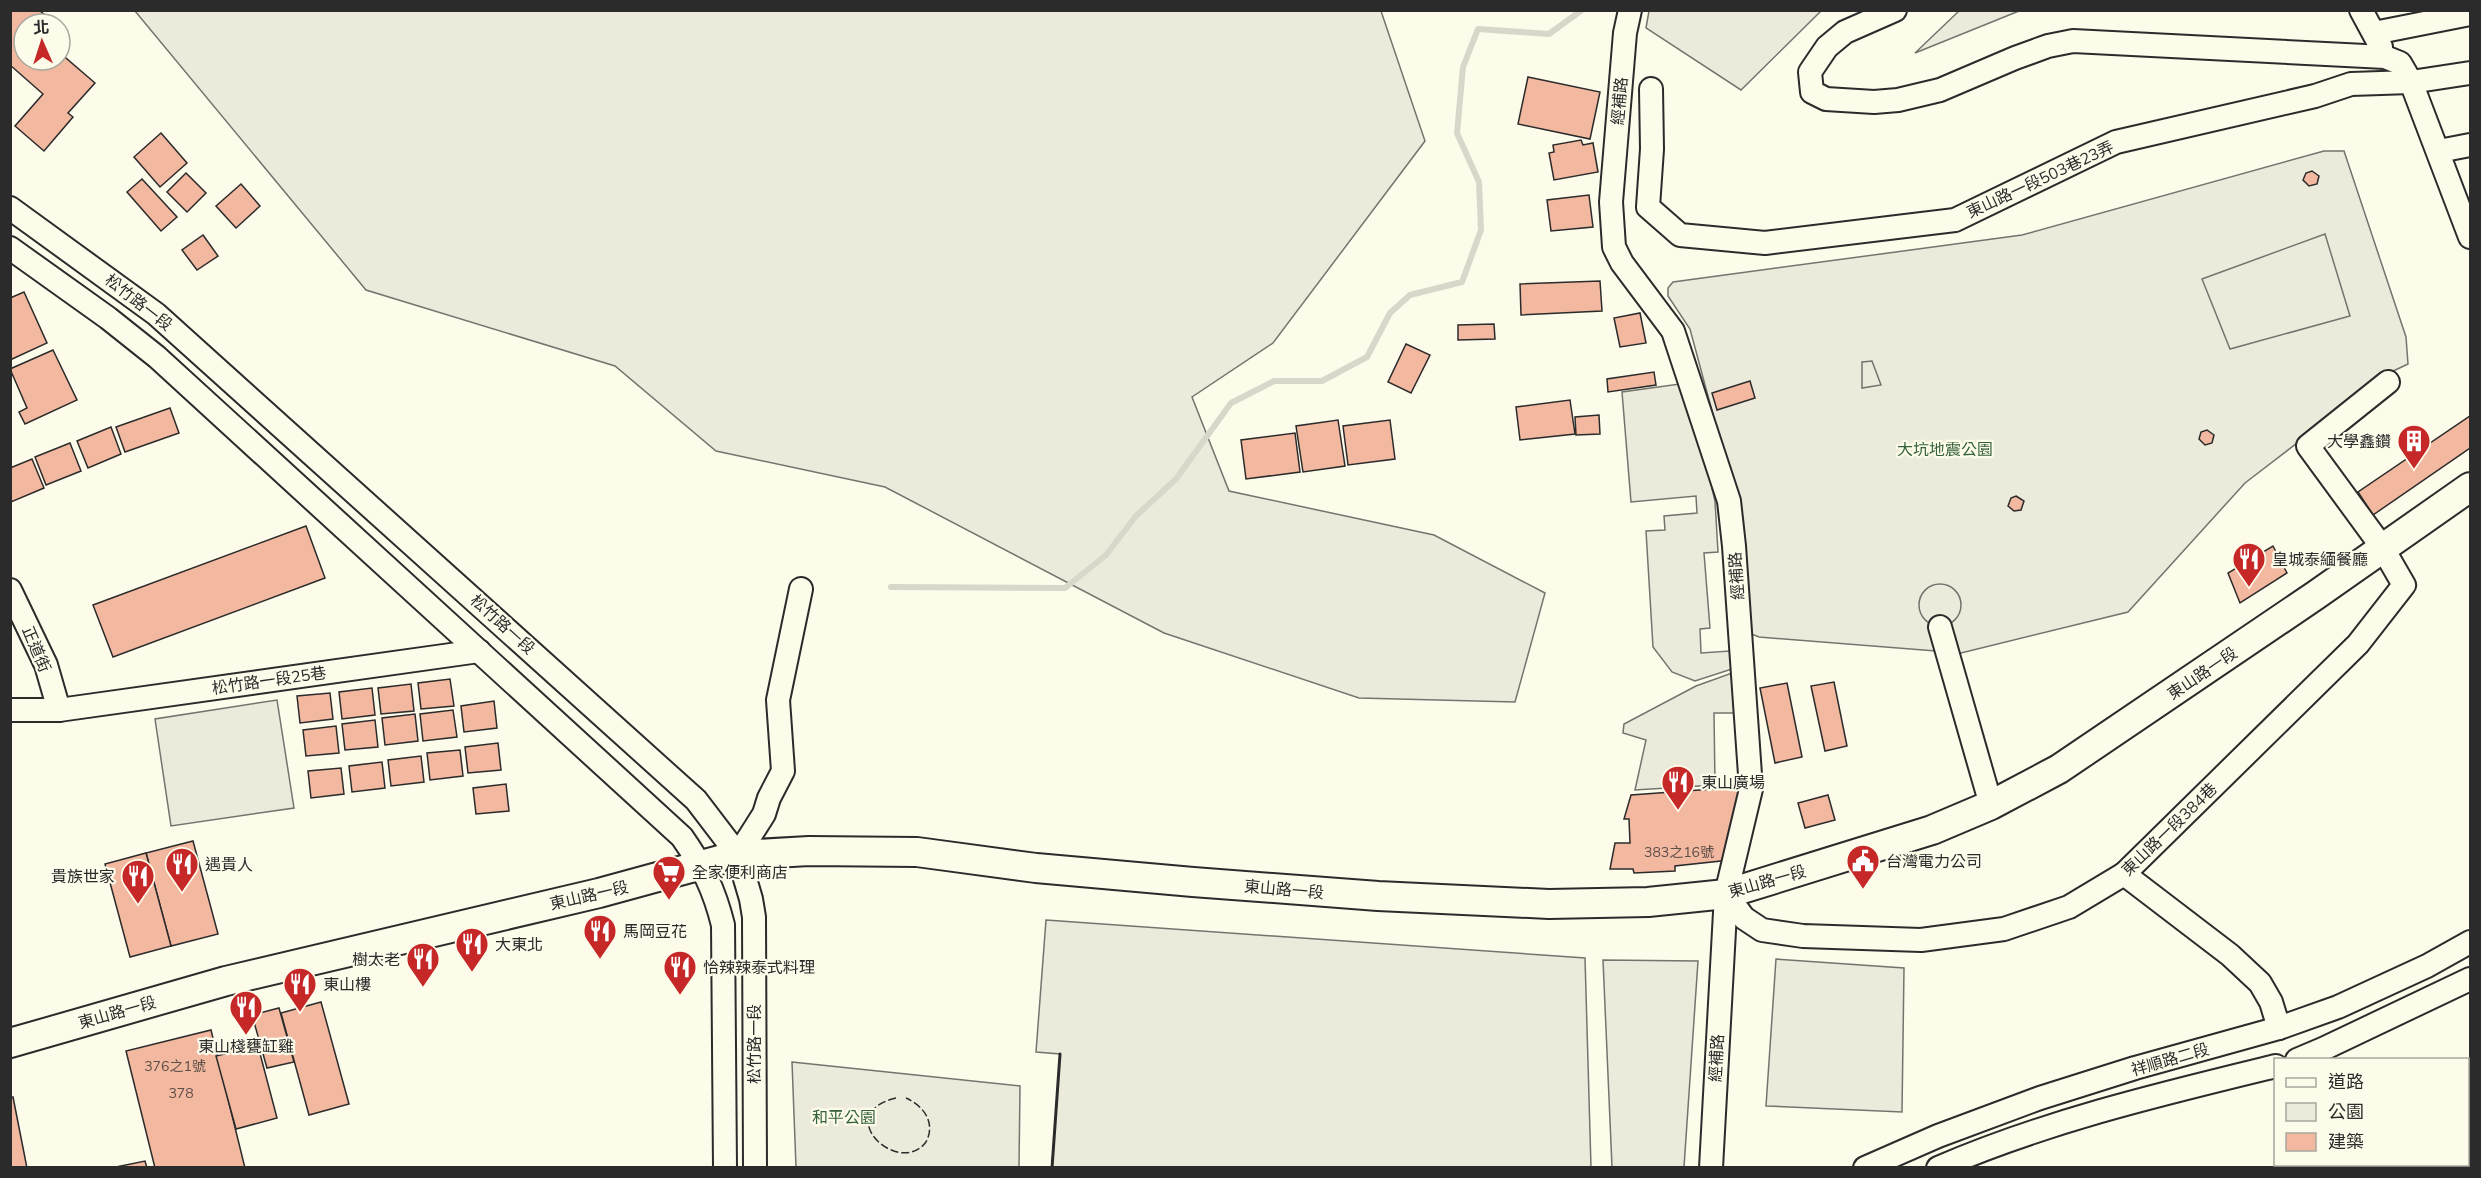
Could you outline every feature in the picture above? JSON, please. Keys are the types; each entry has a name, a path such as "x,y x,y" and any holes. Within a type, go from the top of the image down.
{"main road":[{"name":"東山路一段","path":"10,1043 226,981 599,893 738,855 809,851 917,852 1036,868 1204,883 1378,896 1548,904 1648,902 1726,894 1932,830 1991,805 2059,769 2470,487"}],"street":[{"name":"經補路","path":"1629,10 1611,190 1614,247 1622,263 1673,331 1729,501 1751,789 1726,894 1711,1167"},
{"path":"1895,10 1845,32 1827,47 1810,72 1812,92 1826,99 1874,102 1898,100 1940,90 2014,58 2048,46 2073,41 2385,57 2400,63 2411,82 2470,237"},
{"path":"2361,10 2385,57"},
{"path":"2374,33 2470,14"},
{"path":"2411,82 2470,73"},
{"name":"東山路一段503巷23弄","path":"1651,89 1652,149 1648,207 1680,235 1765,243 1955,219 2116,142 2314,96 2351,84 2411,82"},
{"path":"2439,151 2470,145"},
{"name":"松竹路一段","path":"10,208 156,314 219,368 696,800 738,855 754,917 755,1167"},
{"name":"松竹路一段","path":"10,248 108,318 157,357 682,837 702,866 723,925 725,1167"},
{"path":"2382,547 2308,446 2388,381"},
{"name":"東山路一段384巷","path":"1726,894 1744,918 1762,930 1803,936 1921,940 2004,929 2069,907 2124,874 2358,644 2404,585 2382,547"},
{"path":"738,855 764,814 768,798 783,771 777,700 801,589"},
{"name":"正道街","path":"10,590 46,665 60,710"},
{"path":"1940,627 1991,805"},
{"name":"松竹路一段25巷","path":"10,710 60,710 479,651"},
{"path":"2124,874 2230,955 2260,983 2271,1002 2279,1028"},
{"name":"祥順路二段","path":"1865,1167 1938,1136 2040,1098 2135,1068 2279,1028 2338,1007 2427,966 2470,942"},
{"path":"2299,1058 2470,979"},
{"name":"祥順路二段","path":"1938,1167 2050,1125 2146,1098 2274,1066"}],"green space":[{"path":"1649,10 1821,11 1741,90 1646,28"},
{"path":"135,11 1381,11 1425,141 1273,343 1192,397 1229,491 1434,535 1545,593 1515,702 1359,698 1164,633 885,487 716,451 615,366 366,290"},
{"path":"1959,11 2019,11 1915,53"},
{"name":"大坑地震公園","path":"2324,151 2344,151 2406,337 2408,364 2387,374 2245,483 2128,612 1961,653 1759,637 1749,633 1737,504 1690,329 1668,296 1668,288 1673,282 2022,235"},
{"name":"和平公園","path":"792,1062 1020,1086 1019,1167 796,1167"}],"shaded area":[{"path":"2325,234 2350,316 2230,349 2202,279"},
{"path":"1872,361 1881,385 1862,388 1862,362"},
{"path":"1687,383 1715,501 1718,552 1704,553 1710,628 1700,629 1701,653 1730,651 1732,669 1695,681 1672,672 1653,647 1646,531 1665,530 1664,516 1697,513 1696,496 1631,502 1622,392"},
{"path":"1940,584 1955,590 1961,605 1955,620 1940,626 1925,620 1919,605 1925,590"},
{"path":"1732,673 1734,713 1714,713 1715,785 1635,790 1646,740 1623,733 1624,724 1696,686"},
{"path":"277,700 294,808 171,826 155,719"},
{"path":"1046,920 1585,958 1591,1167 1052,1167 1060,1054 1036,1052"},
{"path":"1776,959 1904,968 1902,1112 1766,1106"},
{"path":"1603,960 1698,961 1684,1167 1612,1167"},
{"path":"2469,1096 2470,1167 2368,1167 2469,1166"}],"building":[{"path":"10,10 39,10 41,12 12,12 12,67 10,65"},
{"path":"72,63 95,83 68,113 73,117 44,151 15,126 43,94 18,72 72,72"},
{"path":"1528,77 1600,92 1590,139 1518,124"},
{"path":"161,133 187,163 160,187 134,157"},
{"path":"1581,140 1583,145 1593,143 1598,172 1554,180 1549,153 1554,152 1553,145"},
{"path":"2312,171 2319,176 2317,184 2309,186 2303,180 2306,173"},
{"path":"186,173 206,193 187,212 167,192"},
{"path":"142,179 177,217 161,231 127,192"},
{"path":"241,184 260,206 236,228 216,206"},
{"path":"1589,195 1593,227 1551,231 1547,200"},
{"path":"203,235 218,256 197,270 182,250"},
{"path":"1600,281 1602,311 1521,315 1520,284"},
{"path":"24,292 47,343 10,360 10,298"},
{"path":"1640,313 1646,343 1620,347 1614,318"},
{"path":"1494,324 1495,339 1458,340 1458,325"},
{"path":"1406,344 1430,355 1411,393 1388,382"},
{"path":"53,350 77,400 25,424 19,412 27,408 10,369"},
{"path":"1654,372 1656,385 1608,392 1607,379"},
{"path":"1750,381 1755,398 1717,410 1712,393"},
{"path":"1570,400 1575,434 1520,440 1516,407"},
{"path":"170,408 179,433 125,452 116,427"},
{"path":"1599,415 1600,434 1576,435 1575,417"},
{"name":"大學鑫鑽","path":"2470,416 2470,448 2373,515 2358,492"},
{"path":"1338,420 1345,466 1303,472 1296,426"},
{"path":"1390,420 1395,459 1348,465 1343,426"},
{"path":"111,427 121,454 88,468 77,441"},
{"path":"2207,430 2214,435 2212,443 2205,445 2199,439 2201,432"},
{"path":"1295,433 1300,472 1246,479 1241,440"},
{"path":"70,443 81,471 46,485 35,457"},
{"path":"32,459 44,488 11,502 10,468"},
{"path":"2016,496 2024,501 2021,510 2014,511 2008,506 2011,498"},
{"path":"306,526 325,578 113,657 93,605"},
{"name":"皇城泰緬餐廳","path":"2273,546 2287,573 2240,603 2228,573"},
{"path":"450,679 454,706 421,709 418,683"},
{"path":"1834,682 1847,746 1825,751 1811,686"},
{"path":"1787,683 1802,757 1775,763 1760,688"},
{"path":"411,684 414,711 381,714 378,688"},
{"path":"372,688 375,715 342,719 339,692"},
{"path":"330,693 333,719 300,723 297,696"},
{"path":"494,701 497,728 464,732 461,706"},
{"path":"453,710 457,737 423,741 420,714"},
{"path":"415,714 418,741 385,745 382,718"},
{"path":"375,720 378,747 345,750 342,724"},
{"path":"336,726 339,753 306,756 303,730"},
{"path":"498,743 501,770 468,773 465,747"},
{"path":"460,750 463,776 430,780 427,753"},
{"path":"421,756 424,782 391,786 388,760"},
{"path":"382,762 385,788 352,792 349,766"},
{"path":"341,768 344,794 311,798 308,771"},
{"path":"506,784 509,811 476,814 473,788"},
{"path":"1740,787 1730,860 1675,866 1675,871 1634,873 1633,869 1610,869 1615,843 1630,843 1629,819 1624,819 1631,795"},
{"path":"1828,795 1835,820 1805,828 1798,803"},
{"name":"遇貴人","path":"193,841 218,934 171,946 146,853"},
{"name":"貴族世家","path":"146,853 171,946 130,957 105,864"},
{"path":"321,1002 349,1104 309,1115 281,1013"},
{"path":"279,1008 294,1062 267,1068 252,1015"},
{"path":"211,1030 245,1168 155,1168 126,1051"},
{"path":"258,1046 277,1118 236,1129 216,1056"},
{"path":"13,1097 27,1168 10,1168 10,1098"},
{"path":"145,1161 147,1168 111,1168"}],"waterway":[{"path":"891,587 1065,588 1106,555 1136,516 1176,479 1231,403 1274,381 1322,381 1367,357 1390,313 1410,295 1462,282 1481,230 1479,182 1457,133 1463,67 1478,29 1549,34 1582,10"}],"fence":[{"path":"896,1098 877,1106 869,1117 869,1128 876,1140 887,1148 901,1153 914,1151 926,1142 930,1128 923,1110 906,1098"}],"wall":[{"path":"1052,1168 1060,1054"}],"place":[{"name":"大學鑫鑽","path":"2414,470"},
{"name":"皇城泰緬餐廳","path":"2249,588"},
{"name":"東山廣場","path":"1678,811"},
{"name":"台灣電力公司","path":"1863,890"},
{"name":"遇貴人","path":"182,893"},
{"name":"全家便利商店","path":"669,901"},
{"name":"貴族世家","path":"138,905"},
{"name":"馬岡豆花","path":"600,960"},
{"name":"大東北","path":"472,973"},
{"name":"樹太老","path":"423,988"},
{"name":"恰辣辣泰式料理","path":"680,996"},
{"name":"東山樓","path":"300,1013"},
{"name":"東山棧甕缸雞","path":"246,1036"}]}
